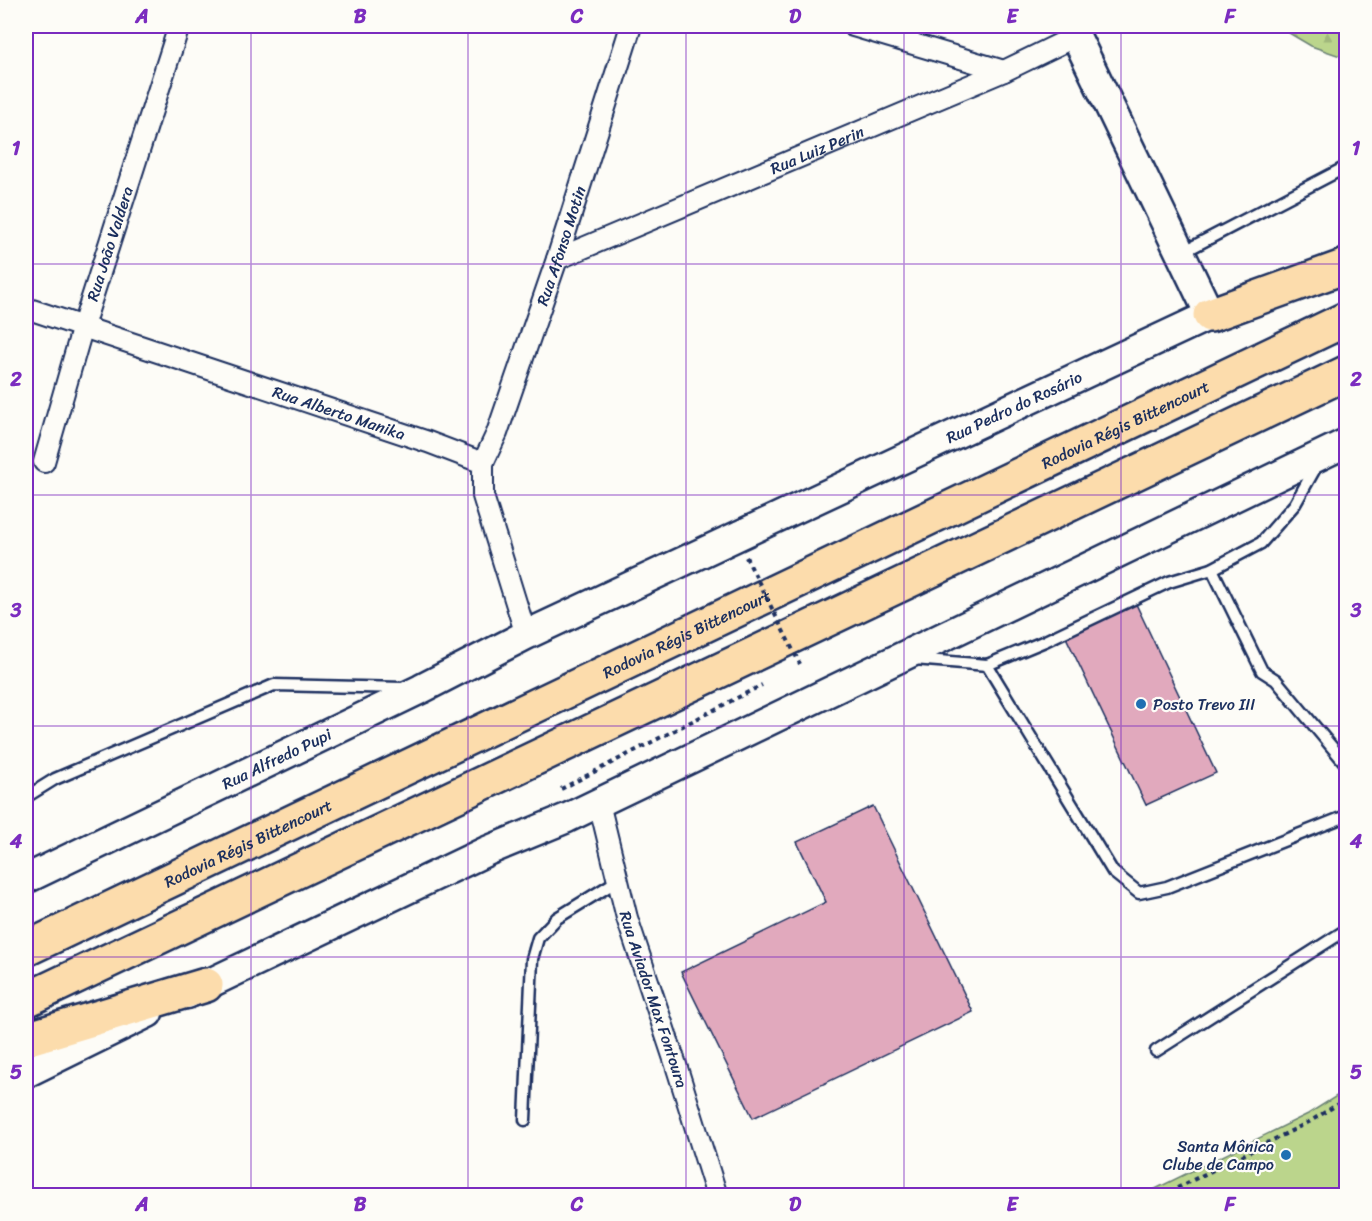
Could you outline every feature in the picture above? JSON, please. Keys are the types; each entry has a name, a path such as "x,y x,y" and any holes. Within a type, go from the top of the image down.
{"highway":[{"path":"1210,315 1347,266"},
{"name":"Rodovia Régis Bittencourt","path":"26,949 1347,319"},
{"path":"26,1000 1347,373"},
{"path":"26,1039 206,985"}],"street":[{"name":"Rua João Valdera","path":"44,462 178,26"},
{"name":"Rua Afonso Motin","path":"483,463 496,433 557,259 631,26"},
{"path":"853,26 1004,70"},
{"name":"Rua Luiz Perin","path":"557,259 1004,70 1073,31"},
{"path":"1073,31 1210,315"},
{"name":"Rua Alberto Manika","path":"26,308 428,442 483,463"},
{"name":"Rua Pedro do Rosário","path":"526,635 1210,315"},
{"path":"26,1072 487,851 567,818 1334,450"},
{"path":"483,463 483,496 526,635"},
{"name":"Rua Alfredo Pupi","path":"26,879 422,689 526,635"},
{"name":"Rua Aviador Max Fontoura","path":"599,802 627,918 717,1196"}],"lane":[{"path":"1181,253 1347,167"},
{"path":"902,658 987,665 1045,641 1169,582 1212,569 1261,543 1295,504 1334,450"},
{"path":"1212,569 1262,670 1276,680 1347,764"},
{"path":"987,665 1113,872 1138,893 1167,887 1347,816"},
{"path":"26,797 55,779 274,685 422,689"},
{"path":"525,1120 532,959 538,938 557,918 617,881"},
{"path":"1156,1051 1347,930"}],"path":[{"path":"746,557 800,664 790,670"},
{"path":"567,818 560,789 771,680"},
{"path":"1161,1196 1310,1122 1347,1099"}],"green space":[{"path":"1277,26 1346,26 1346,58 1311,46"},
{"name":"Santa Mônica Clube de Campo","path":"1346,1090 1346,1195 1143,1195 1308,1114"}],"building":[{"name":"Posto Trevo III","path":"1135,602 1216,773 1146,805 1065,635"},
{"path":"873,806 973,1012 753,1118 681,972 826,902 797,842"}],"place":[{"name":"Posto Trevo III","path":"1141,704"},
{"name":"Santa Mônica Clube de Campo","path":"1286,1155"}]}
